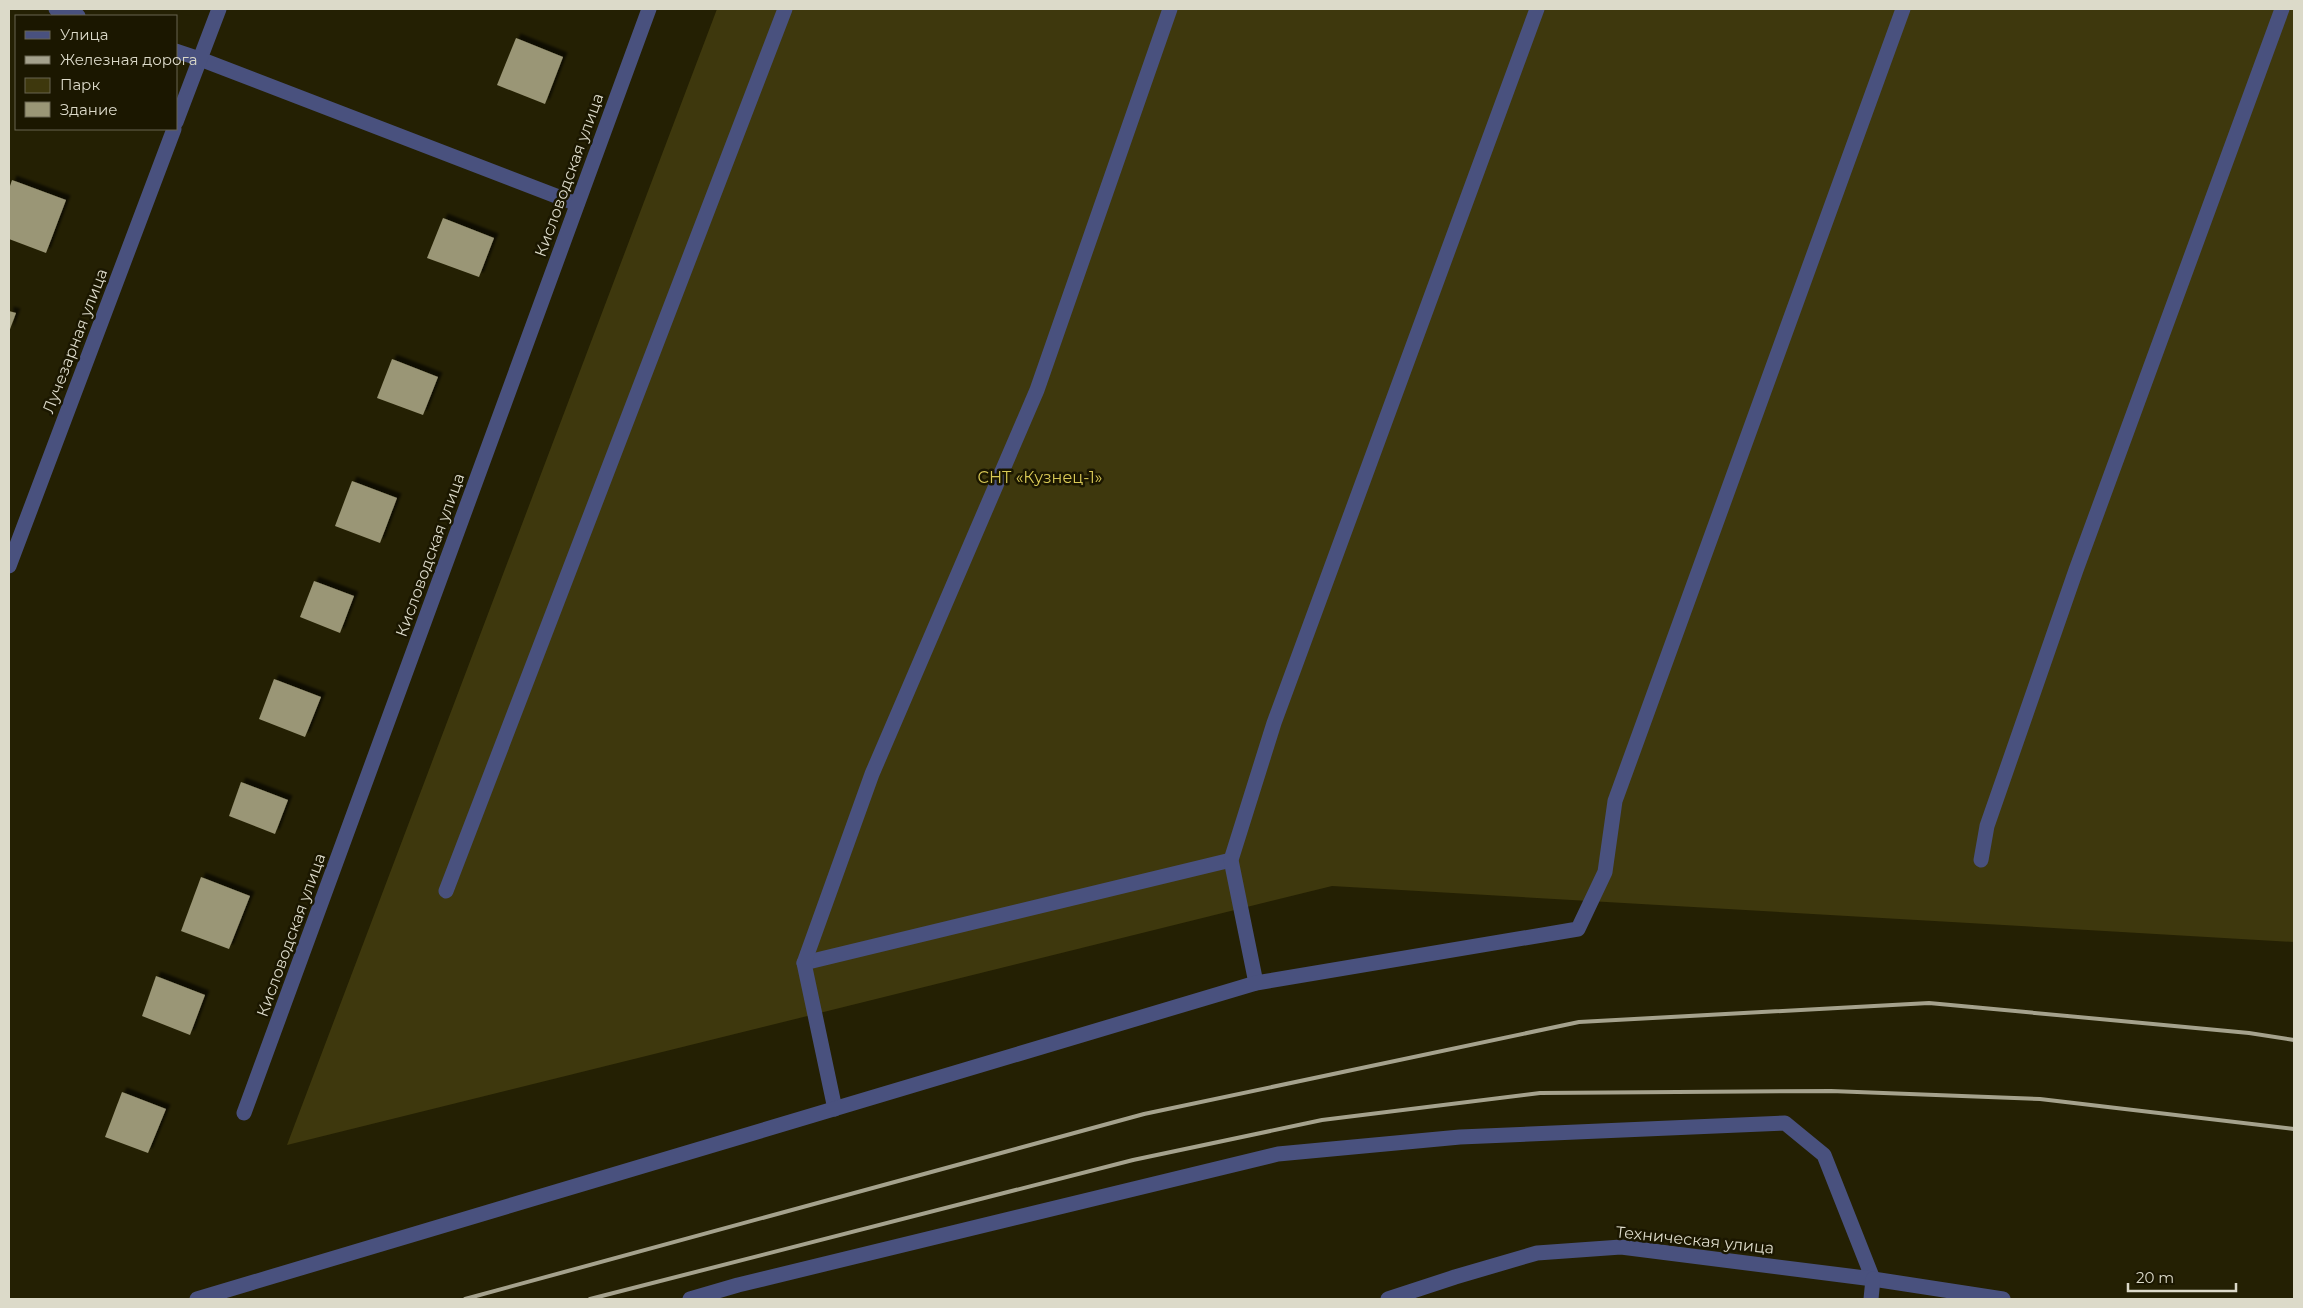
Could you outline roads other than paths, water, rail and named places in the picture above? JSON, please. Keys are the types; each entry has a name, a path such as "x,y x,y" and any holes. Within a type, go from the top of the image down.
{"street":[{"path":"56,9 75,15"},
{"path":"178,117 218,9"},
{"name":"Кисловодская улица","path":"244,1113 649,9"},
{"path":"446,891 785,9"},
{"path":"835,1109 804,963 872,774 1037,390 1170,9"},
{"path":"1256,983 1231,860 1274,723 1537,9"},
{"path":"197,1299 1256,983 1578,929 1605,872 1615,800 1903,9"},
{"path":"1981,860 1987,826 2073,579 2282,9"},
{"path":"178,52 577,204"},
{"name":"Лучезарная улица","path":"9,566 174,130"},
{"path":"804,963 1231,860"},
{"path":"690,1299 738,1285 1278,1154 1460,1137 1785,1123 1824,1154 1873,1279 1871,1299"},
{"name":"Техническая улица","path":"1388,1299 1537,1253 1621,1247 1873,1279 2003,1299"}],"railway":[{"path":"465,1299 1144,1114 1579,1022 1929,1003 2249,1033 2294,1040"},
{"path":"590,1299 1133,1160 1322,1120 1540,1093 1831,1091 2040,1099 2294,1129"}],"park label":[{"name":"СНТ «Кузнец-1»","path":"1040,477"}]}
